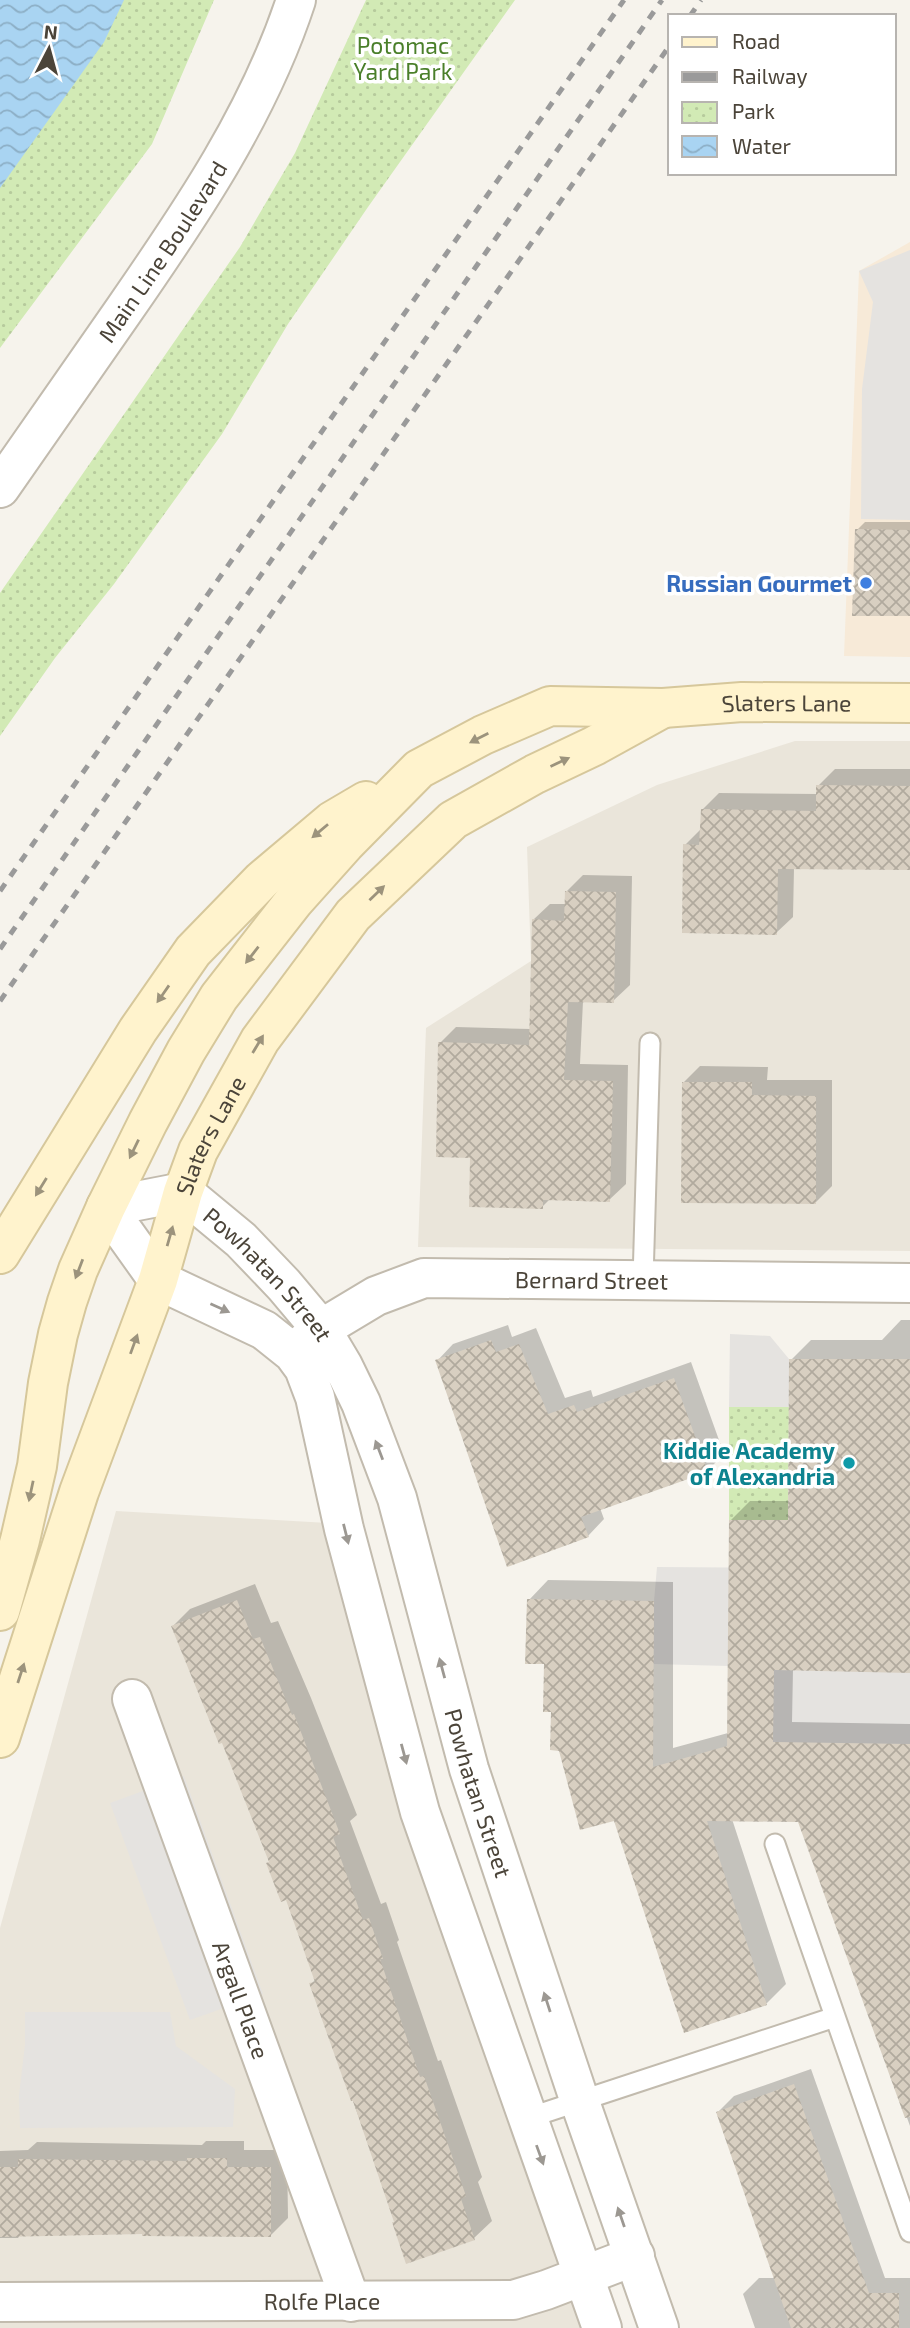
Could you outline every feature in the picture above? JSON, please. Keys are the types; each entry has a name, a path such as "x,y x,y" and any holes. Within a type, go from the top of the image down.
{"main road":[{"name":"Slaters Lane","path":"0,1611 37,1466 58,1334 78,1270 106,1207 180,1062 219,997 294,901 345,844 419,769 483,735 550,706 663,708 742,702 910,703"},
{"name":"Slaters Lane","path":"0,1738 79,1492 158,1280 183,1192 198,1151 260,1040 354,915 453,820 663,708"},
{"path":"0,1254 138,1030 193,951 262,880 332,821 419,769"}],"street":[{"name":"Main Line Boulevard","path":"0,488 180,229 222,162 259,94 287,29 296,0"},
{"name":"Powhatan Street","path":"602,2328 420,1812 344,1529 316,1397 304,1368 307,1341 284,1285 241,1240 183,1192 106,1207 158,1280 264,1330 307,1341 343,1366 361,1403 397,1498 469,1769 659,2328"},
{"name":"Bernard Street","path":"307,1341 376,1296 424,1278 910,1283"},
{"name":"Argall Place","path":"132,1699 351,2302"},
{"name":"Rolfe Place","path":"0,2302 513,2300 635,2256"}],"lane":[{"path":"643,1280 650,1043"},
{"path":"775,1844 910,2232"},
{"path":"528,2118 835,2017"}],"shaded area":[{"path":"910,242 910,657 844,656 859,271"},
{"path":"910,250 910,520 861,519 862,389 873,302 859,271"},
{"path":"795,741 910,741 910,1251 418,1247 426,1028 531,961 527,847 657,785"},
{"path":"730,1334 770,1336 789,1359 789,1407 729,1407"},
{"path":"116,1511 328,1523 602,2328 0,2328 0,1928"},
{"path":"657,1567 910,1569 910,1822 726,1821 728,1666 653,1664"},
{"path":"184,1776 263,1994 190,2020 110,1803"},
{"path":"25,2012 170,2012 176,2046 235,2089 233,2127 20,2128 19,2095 25,2045"}],"green space":[{"path":"0,0 214,0 152,144 0,348"},
{"name":"Potomac Yard Park","path":"366,0 515,0 288,324 222,434 0,736 0,593 240,247 295,153"},
{"path":"729,1407 789,1407 788,1520 729,1520"}],"water":[{"path":"0,0 124,0 104,42 0,188"}],"building":[{"path":"855,529 910,530 910,616 852,616"},
{"path":"816,785 910,786 910,870 778,869 777,935 682,933 683,844 699,845 701,809 816,811"},
{"path":"565,891 616,892 614,1003 568,1002 564,1080 613,1081 610,1202 543,1200 543,1209 469,1207 470,1158 436,1157 438,1042 529,1045 532,919 564,921"},
{"path":"682,1082 752,1082 752,1095 816,1096 816,1204 681,1203"},
{"path":"491,1340 496,1352 519,1344 548,1414 574,1405 577,1412 674,1378 708,1472 581,1517 589,1537 507,1567 435,1360"},
{"path":"789,1359 910,1359 910,1673 774,1670 773,1742 910,1744 910,2117 905,2118 798,1822 707,1821 767,2005 684,2033 614,1821 580,1830 559,1751 550,1750 551,1712 543,1712 544,1664 525,1664 527,1599 654,1601 653,1767 727,1746 729,1520 788,1520"},
{"path":"237,1600 253,1639 260,1637 292,1715 294,1714 340,1834 333,1837 363,1920 369,1918 420,2077 424,2076 466,2196 461,2199 475,2240 406,2264 353,2101 309,1983 315,1982 286,1900 281,1902 266,1863 269,1862 222,1743 219,1744 171,1626"},
{"path":"794,2084 869,2293 899,2293 899,2328 791,2328 716,2112"},
{"path":"187,2158 227,2158 227,2167 271,2167 271,2237 142,2234 0,2237 0,2167 18,2167 18,2159 187,2161"}],"railway":[{"path":"0,891 624,0"},
{"path":"0,949 662,0"},
{"path":"691,14 701,0"},
{"path":"0,1001 668,48"}],"place":[{"name":"Russian Gourmet","path":"866,583"},
{"name":"Kiddie Academy of Alexandria","path":"849,1463"}]}
